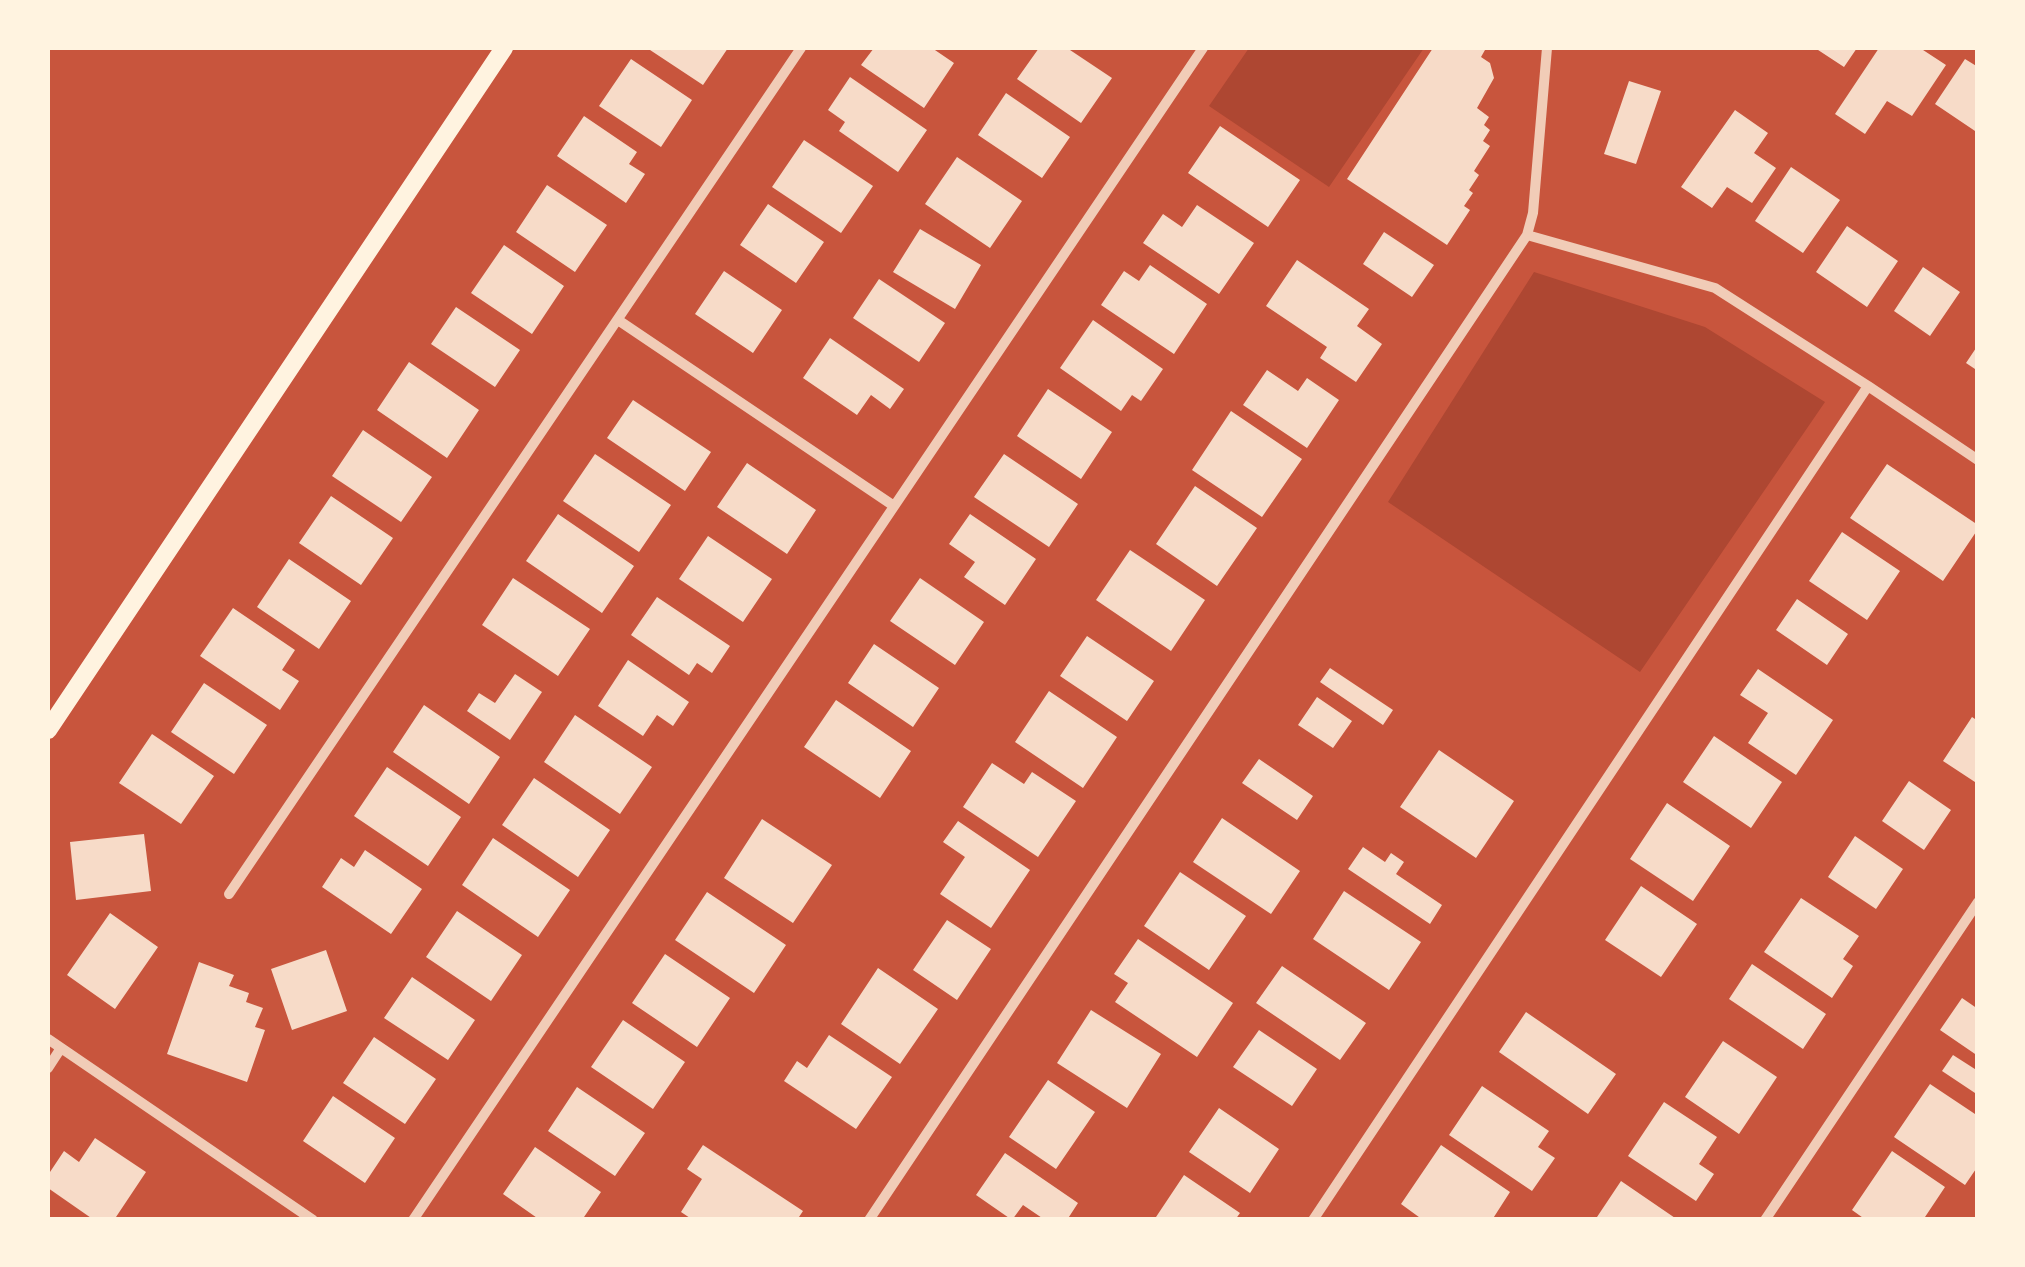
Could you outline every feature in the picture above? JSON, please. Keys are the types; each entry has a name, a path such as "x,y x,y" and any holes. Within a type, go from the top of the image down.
{"main road":[{"path":"48,730 55,704 504,48"}],"street":[{"path":"229,894 802,48"},
{"path":"413,1220 1204,48"},
{"path":"869,1220 1527,235 1533,213 1547,48"},
{"path":"1527,235 1715,288 1978,460"},
{"path":"618,320 894,506"},
{"path":"1313,1220 1868,386"},
{"path":"1765,1220 1978,902"},
{"path":"48,1039 313,1220"},
{"path":"48,1068 61,1048"}],"shaded area":[{"path":"1249,48 1424,48 1329,187 1209,106"},
{"path":"1534,272 1705,327 1825,402 1640,672 1388,502"}],"building":[{"path":"647,48 728,48 703,85"},
{"path":"874,48 932,48 954,63 924,108 861,65"},
{"path":"1039,48 1067,48 1112,78 1081,123 1017,79"},
{"path":"1433,48 1481,48 1485,50 1481,57 1490,63 1494,78 1477,108 1489,117 1484,125 1490,130 1483,141 1490,146 1474,171 1479,175 1464,206 1470,210 1447,245 1347,179"},
{"path":"1815,48 1857,48 1844,67"},
{"path":"1879,48 1920,48 1946,65 1912,116 1887,101 1865,134 1835,114"},
{"path":"631,59 692,100 661,147 599,106"},
{"path":"1965,59 1978,67 1978,133 1935,104"},
{"path":"850,77 927,130 898,172 839,131 845,122 828,110"},
{"path":"1629,81 1661,91 1636,164 1604,154"},
{"path":"1006,93 1070,137 1042,178 978,135"},
{"path":"1735,110 1768,133 1754,153 1776,168 1752,203 1727,187 1712,208 1681,187"},
{"path":"584,116 637,152 629,164 645,174 626,203 557,156"},
{"path":"1220,126 1300,180 1268,227 1188,173"},
{"path":"804,140 873,186 841,233 772,187"},
{"path":"957,157 1022,201 990,248 925,204"},
{"path":"1791,167 1840,200 1803,253 1755,221"},
{"path":"547,185 607,225 575,272 516,232"},
{"path":"768,204 824,242 796,283 740,245"},
{"path":"1197,205 1254,243 1219,294 1143,243 1163,214 1182,227"},
{"path":"1847,226 1898,261 1867,307 1816,272"},
{"path":"920,229 981,265 955,309 893,272"},
{"path":"1384,232 1434,265 1412,297 1363,264"},
{"path":"504,245 564,286 532,334 471,293"},
{"path":"1297,260 1369,309 1357,326 1382,344 1356,382 1320,358 1327,347 1266,306"},
{"path":"1150,265 1207,304 1174,354 1101,305 1124,271 1139,281"},
{"path":"1923,267 1960,292 1930,336 1894,311"},
{"path":"724,271 782,310 753,353 695,314"},
{"path":"879,279 945,323 919,362 853,318"},
{"path":"456,307 520,350 495,387 431,344"},
{"path":"1093,320 1163,369 1141,401 1132,395 1121,411 1060,368"},
{"path":"830,338 904,389 890,409 871,395 857,415 803,378"},
{"path":"1978,345 1978,371 1966,363"},
{"path":"409,362 479,410 447,458 377,410"},
{"path":"1267,370 1298,391 1307,378 1339,400 1307,448 1243,405"},
{"path":"1048,389 1112,432 1081,479 1017,436"},
{"path":"633,400 711,452 685,491 607,438"},
{"path":"1231,411 1302,459 1262,517 1192,470"},
{"path":"363,430 432,477 401,522 332,476"},
{"path":"595,454 671,505 639,552 563,501"},
{"path":"1004,454 1078,504 1049,547 974,497"},
{"path":"747,463 816,510 787,554 717,507"},
{"path":"1887,464 1978,525 1943,581 1850,518"},
{"path":"1195,486 1257,528 1217,586 1156,544"},
{"path":"331,496 393,538 361,585 299,543"},
{"path":"558,514 634,566 602,613 526,561"},
{"path":"970,514 1036,559 1005,605 964,577 975,562 949,544"},
{"path":"1842,532 1900,571 1867,620 1809,581"},
{"path":"708,536 772,579 743,622 679,579"},
{"path":"1130,550 1205,600 1171,651 1096,600"},
{"path":"289,559 351,601 319,649 257,607"},
{"path":"513,578 590,629 558,676 482,625"},
{"path":"920,578 984,622 955,665 890,621"},
{"path":"657,597 730,646 712,673 697,663 689,675 631,635"},
{"path":"1797,599 1848,634 1827,665 1776,630"},
{"path":"233,608 295,650 282,670 299,681 280,710 200,656"},
{"path":"1087,636 1154,681 1127,721 1060,676"},
{"path":"874,644 939,688 913,727 848,683"},
{"path":"628,660 689,702 673,726 657,715 643,736 598,706"},
{"path":"1330,668 1393,710 1383,725 1320,682"},
{"path":"1758,669 1833,720 1796,775 1748,743 1768,713 1740,695"},
{"path":"515,674 542,692 510,740 467,711 479,693 495,703"},
{"path":"204,683 267,725 234,774 171,732"},
{"path":"1049,691 1117,737 1083,788 1015,742"},
{"path":"1317,697 1352,721 1333,748 1298,725"},
{"path":"836,700 911,751 880,798 804,747"},
{"path":"424,705 500,757 469,804 393,752"},
{"path":"575,715 652,767 620,814 544,762"},
{"path":"1972,717 1978,721 1978,784 1943,761"},
{"path":"152,734 214,776 181,824 119,783"},
{"path":"1714,736 1782,782 1751,828 1683,782"},
{"path":"1439,750 1514,801 1476,858 1400,807"},
{"path":"1259,759 1313,796 1297,820 1242,783"},
{"path":"992,763 1024,784 1032,772 1076,801 1038,857 963,807"},
{"path":"387,767 461,817 428,866 354,816"},
{"path":"534,778 610,830 578,877 502,825"},
{"path":"1909,781 1951,810 1924,850 1882,821"},
{"path":"1667,803 1730,846 1693,901 1630,859"},
{"path":"1222,818 1300,871 1271,914 1193,862"},
{"path":"762,819 832,865 793,923 724,878"},
{"path":"958,821 1030,870 991,928 940,894 965,857 943,842"},
{"path":"144,834 151,891 76,900 70,842"},
{"path":"1855,836 1903,869 1876,909 1828,877"},
{"path":"493,838 570,890 538,937 462,885"},
{"path":"1363,847 1385,862 1391,853 1404,862 1396,874 1442,905 1430,924 1348,869"},
{"path":"365,850 422,889 391,934 322,887 341,858 354,867"},
{"path":"1180,872 1246,916 1209,970 1144,926"},
{"path":"1641,886 1697,924 1661,977 1605,940"},
{"path":"1344,891 1421,942 1389,990 1313,939"},
{"path":"707,892 786,945 754,993 675,940"},
{"path":"1801,898 1859,936 1843,959 1853,966 1832,998 1764,952"},
{"path":"457,911 522,955 491,1001 426,957"},
{"path":"110,913 158,947 115,1009 67,975"},
{"path":"947,920 991,949 957,1000 913,970"},
{"path":"1138,939 1233,1003 1197,1057 1115,1002 1128,983 1114,974"},
{"path":"326,950 347,1011 292,1030 271,969"},
{"path":"665,954 730,998 697,1047 632,1003"},
{"path":"199,962 234,975 229,986 249,993 246,1002 263,1008 255,1027 265,1030 247,1082 167,1054"},
{"path":"1752,964 1826,1014 1803,1049 1729,999"},
{"path":"1282,966 1366,1023 1340,1060 1256,1003"},
{"path":"878,968 938,1009 900,1064 841,1024"},
{"path":"412,977 475,1020 448,1060 384,1018"},
{"path":"1962,998 1978,1009 1978,1056 1940,1030"},
{"path":"1091,1010 1161,1054 1127,1108 1057,1063"},
{"path":"1526,1012 1616,1074 1588,1114 1499,1052"},
{"path":"623,1020 685,1062 653,1109 591,1067"},
{"path":"1259,1030 1317,1069 1292,1106 1233,1067"},
{"path":"829,1035 892,1077 856,1129 784,1081 797,1061 807,1068"},
{"path":"374,1037 436,1079 405,1124 343,1083"},
{"path":"1723,1041 1777,1077 1739,1134 1685,1097"},
{"path":"1953,1055 1978,1071 1978,1095 1942,1071"},
{"path":"1048,1080 1095,1112 1056,1169 1009,1137"},
{"path":"1930,1084 1978,1116 1978,1166 1965,1185 1894,1137"},
{"path":"1482,1086 1549,1131 1538,1147 1555,1158 1532,1191 1449,1135"},
{"path":"577,1087 645,1133 615,1176 548,1131"},
{"path":"333,1096 395,1138 365,1183 303,1141"},
{"path":"1664,1102 1717,1137 1699,1164 1714,1174 1696,1201 1628,1156"},
{"path":"1219,1108 1279,1149 1250,1193 1189,1152"},
{"path":"95,1138 146,1172 114,1220 94,1220 48,1188 48,1175 64,1151 79,1162"},
{"path":"703,1145 803,1211 797,1220 693,1220 681,1212 702,1179 687,1169"},
{"path":"1441,1145 1510,1192 1492,1220 1423,1220 1401,1204"},
{"path":"535,1147 601,1192 582,1220 540,1220 503,1194"},
{"path":"1892,1151 1945,1187 1923,1220 1866,1220 1852,1210"},
{"path":"1005,1153 1078,1203 1067,1220 1045,1220 1023,1205 1012,1220 976,1195"},
{"path":"1184,1175 1240,1213 1235,1220 1154,1220"},
{"path":"1621,1181 1678,1220 1595,1220"}]}
